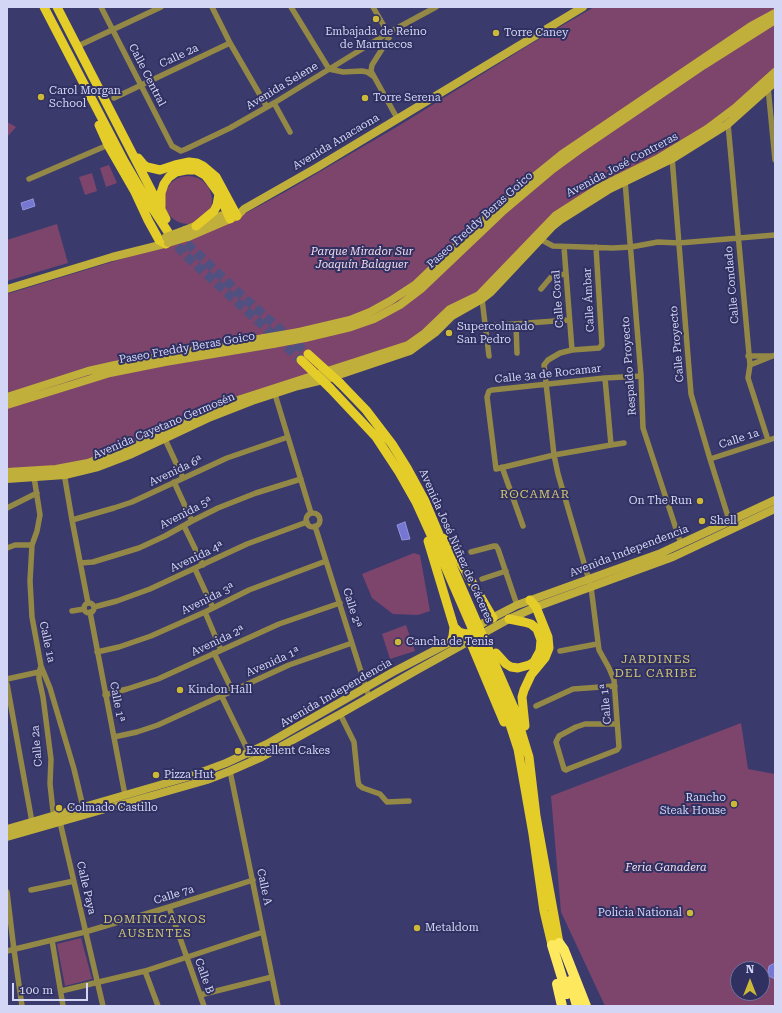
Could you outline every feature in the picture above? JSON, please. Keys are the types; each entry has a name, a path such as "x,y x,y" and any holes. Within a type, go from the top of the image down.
{"highway":[{"path":"556,944 552,965 562,1006"},
{"path":"556,944 570,1006"},
{"path":"556,944 577,1006"},
{"path":"556,944 564,950 586,1006"}],"main road":[{"path":"45,7 166,238"},
{"name":"Avenida Anacaona","path":"7,289 112,257 166,238 186,234 244,209 316,168 583,7"},
{"path":"50,18 59,10 162,212"},
{"name":"Paseo Freddy Beras Goico","path":"7,405 110,373 305,338 351,327 374,319 400,305 421,289 536,182 645,101 750,26 775,13"},
{"name":"Paseo Freddy Beras Goico","path":"7,397 88,371 299,332 350,320 370,312 416,284 499,205 562,154 775,20"},
{"path":"74,64 84,57"},
{"path":"74,64 90,108 108,145 166,238"},
{"name":"Avenida José Contreras","path":"726,121 775,72"},
{"name":"Avenida José Contreras","path":"326,380 413,342 425,333 450,309 479,295 537,238 562,219 598,195 671,155 726,121 772,84"},
{"path":"120,129 131,144 139,160 147,167 160,170 175,164 189,162 197,163 203,166 216,177 232,214"},
{"name":"Avenida José Contreras","path":"326,380 410,351 436,332 452,316 482,299 506,277 556,215 600,187 671,155"},
{"path":"166,238 161,192 169,177 176,172 196,170 205,175 232,214"},
{"path":"196,226 214,211 219,194"},
{"name":"Avenida Anacaona","path":"186,234 196,226 232,214"},
{"name":"Avenida José Núñez de Cáceres","path":"420,501 376,437 304,357 340,383 366,410 392,444 407,468 448,564 479,644 510,710"},
{"name":"Avenida Cayetano Germosén","path":"7,479 34,477 64,471 98,467 132,454 164,436 274,391 326,380"},
{"name":"Avenida Cayetano Germosén","path":"7,472 64,471"},
{"name":"Avenida Independencia","path":"646,562 673,557 775,500"},
{"path":"420,501 493,618"},
{"path":"420,501 454,627 451,642"},
{"name":"Avenida Independencia","path":"7,829 206,771 267,744 366,688 415,666 468,638 509,619 533,604 646,562 681,544 775,509"},
{"name":"Avenida José Núñez de Cáceres","path":"448,564 466,594 510,710 524,759 536,816 556,944"},
{"path":"466,594 496,653 506,664 511,667 518,668 529,665 534,662 540,651 541,640 536,629 531,624 509,619"},
{"path":"524,759 522,697 531,675 545,658 549,648 548,637 533,604"},
{"name":"Avenida Independencia","path":"7,837 207,780 253,761 369,697 451,642 468,638 493,618 517,605 533,604"},
{"path":"454,627 468,638 524,759"}],"street":[{"name":"Calle Central","path":"101,7 172,146 177,150"},
{"path":"78,46 161,7"},
{"path":"212,7 230,43 267,107"},
{"path":"291,7 329,69 343,72 362,71 373,76"},
{"path":"373,7 388,33 388,41 372,65 371,72 397,118"},
{"name":"Avenida Selene","path":"177,150 186,149 230,128 274,103 388,33 436,7"},
{"name":"Calle 2a","path":"114,98 230,43"},
{"path":"772,84 775,160"},
{"path":"274,103 290,132"},
{"name":"Calle Condado","path":"726,121 750,365 748,378 768,440"},
{"path":"29,179 108,145"},
{"name":"Calle Proyecto","path":"671,155 691,394 731,525"},
{"name":"Respaldo Proyecto","path":"625,181 641,376 643,428 681,544"},
{"path":"537,238 553,246 613,248 631,247 658,242 679,243 775,235"},
{"name":"Calle Coral","path":"564,247 572,350"},
{"name":"Calle Ámbar","path":"572,350 599,348 602,345 596,247"},
{"path":"541,289 552,276 566,274"},
{"path":"482,299 489,356"},
{"path":"486,326 569,320"},
{"path":"516,324 517,353"},
{"name":"Calle 1ª","path":"572,350 560,353 548,360 544,365 554,455 558,474 590,583 597,644 613,676 619,747 617,750 566,770 562,765 556,742 559,736 585,724 617,724"},
{"path":"748,356 773,356"},
{"path":"750,365 762,362 773,356"},
{"name":"Calle 3a de Rocamar","path":"522,526 499,468 487,397 489,391 605,378 641,376"},
{"path":"605,378 611,445"},
{"path":"274,391 311,513"},
{"path":"164,436 183,478"},
{"name":"Avenida 6ª","path":"72,520 132,502 227,458 288,437"},
{"name":"Calle 1a","path":"710,459 775,438"},
{"path":"499,468 554,455 624,443"},
{"path":"64,471 88,603 85,605 84,609"},
{"name":"Calle 1a","path":"34,477 40,515 37,531 32,545 30,604 41,666 50,688 74,769 83,807"},
{"name":"Avenida 5ª","path":"81,563 99,560 139,548 237,500 301,479"},
{"path":"174,482 192,521"},
{"path":"7,508 37,493"},
{"path":"311,513 316,514 320,518 319,523 315,526 311,526 307,522 307,518 311,513"},
{"name":"Avenida 4ª","path":"94,607 117,601 150,589 262,538 307,522"},
{"path":"184,526 203,565"},
{"name":"Calle 2ª","path":"315,526 369,697"},
{"path":"7,548 32,545"},
{"path":"471,552 496,546 517,605"},
{"name":"Avenida 3ª","path":"97,652 151,636 266,583 326,561"},
{"path":"195,568 213,608"},
{"path":"482,579 506,571"},
{"path":"72,611 84,609 86,612 93,611 94,607 91,603 88,603"},
{"name":"Avenida 2ª","path":"105,695 158,679 279,624 340,603"},
{"name":"Calle 1ª","path":"90,612 125,795"},
{"path":"205,612 221,650"},
{"name":"Avenida 1ª","path":"114,737 158,726 305,658 352,643"},
{"path":"560,651 597,644"},
{"path":"214,653 233,692"},
{"name":"Calle 2a","path":"41,666 39,672 51,759 50,796 54,815 60,822"},
{"path":"7,679 39,672"},
{"path":"7,684 32,822"},
{"path":"536,706 573,690 615,686"},
{"path":"222,697 253,761"},
{"path":"340,714 354,742 359,785 380,794 387,802 409,801"},
{"name":"Calle A","path":"230,771 278,1006"},
{"name":"Calle Paya","path":"60,822 103,1006"},
{"name":"Calle 7a","path":"7,951 85,932 253,880"},
{"path":"31,890 74,881"},
{"path":"7,892 22,1006"},
{"name":"Calle B","path":"169,907 204,1006"},
{"path":"61,991 145,971 263,932"},
{"path":"52,940 63,1006"},
{"path":"145,971 158,1006"},
{"path":"200,994 272,977"}],"green space":[{"name":"Parque Mirador Sur Joaquín Balaguer","path":"594,7 775,7 775,68 740,101 686,140 617,175 481,289 412,340 161,431 76,464 7,471 7,294 190,238 235,219 285,192 400,125 529,45"},
{"path":"7,122 16,127 7,137"},
{"path":"109,165 117,183 106,187 100,168"},
{"path":"92,173 97,191 85,195 79,177"},
{"path":"183,176 193,176 205,183 212,195 212,205 205,217 193,224 183,224 175,220 168,213 164,205 164,195 168,187 175,180"},
{"path":"57,224 68,263 7,281 7,240"},
{"path":"414,553 420,555 430,611 418,615 393,614 372,598 362,574"},
{"name":"Cancha de Tenis","path":"406,625 415,651 390,659 382,634"},
{"name":"Feria Ganadera","path":"741,723 748,769 775,774 775,1004 770,1006 605,1006 561,912 551,796"},
{"path":"81,938 92,979 65,986 57,944"}],"shaded area":[{"path":"33,199 35,206 23,210 21,203"},
{"path":"405,522 410,539 402,540 397,525"},
{"path":"775,963 775,979 770,976 770,966"}],"tunnel":[{"path":"177,234 238,292 308,354"},
{"path":"170,235 184,254 301,360"}],"place":[{"name":"Embajada de Reino de Marruecos","path":"376,19"},
{"name":"Torre Caney","path":"496,33"},
{"name":"Carol Morgan School","path":"41,97"},
{"name":"Torre Serena","path":"365,98"},
{"name":"Supercolmado San Pedro","path":"449,333"},
{"name":"On The Run","path":"700,501"},
{"name":"Shell","path":"702,521"},
{"name":"Cancha de Tenis","path":"398,642"},
{"name":"Kindon Hall","path":"180,690"},
{"name":"Excellent Cakes","path":"238,751"},
{"name":"Pizza Hut","path":"156,775"},
{"name":"Rancho Steak House","path":"734,804"},
{"name":"Colmado Castillo","path":"59,808"},
{"name":"Policia National","path":"690,913"},
{"name":"Metaldom","path":"417,928"}],"district":[{"name":"ROCAMAR","path":"535,494"},
{"name":"JARDINES DEL CARIBE","path":"656,666"},
{"name":"DOMINICANOS AUSENTES","path":"155,926"}]}
